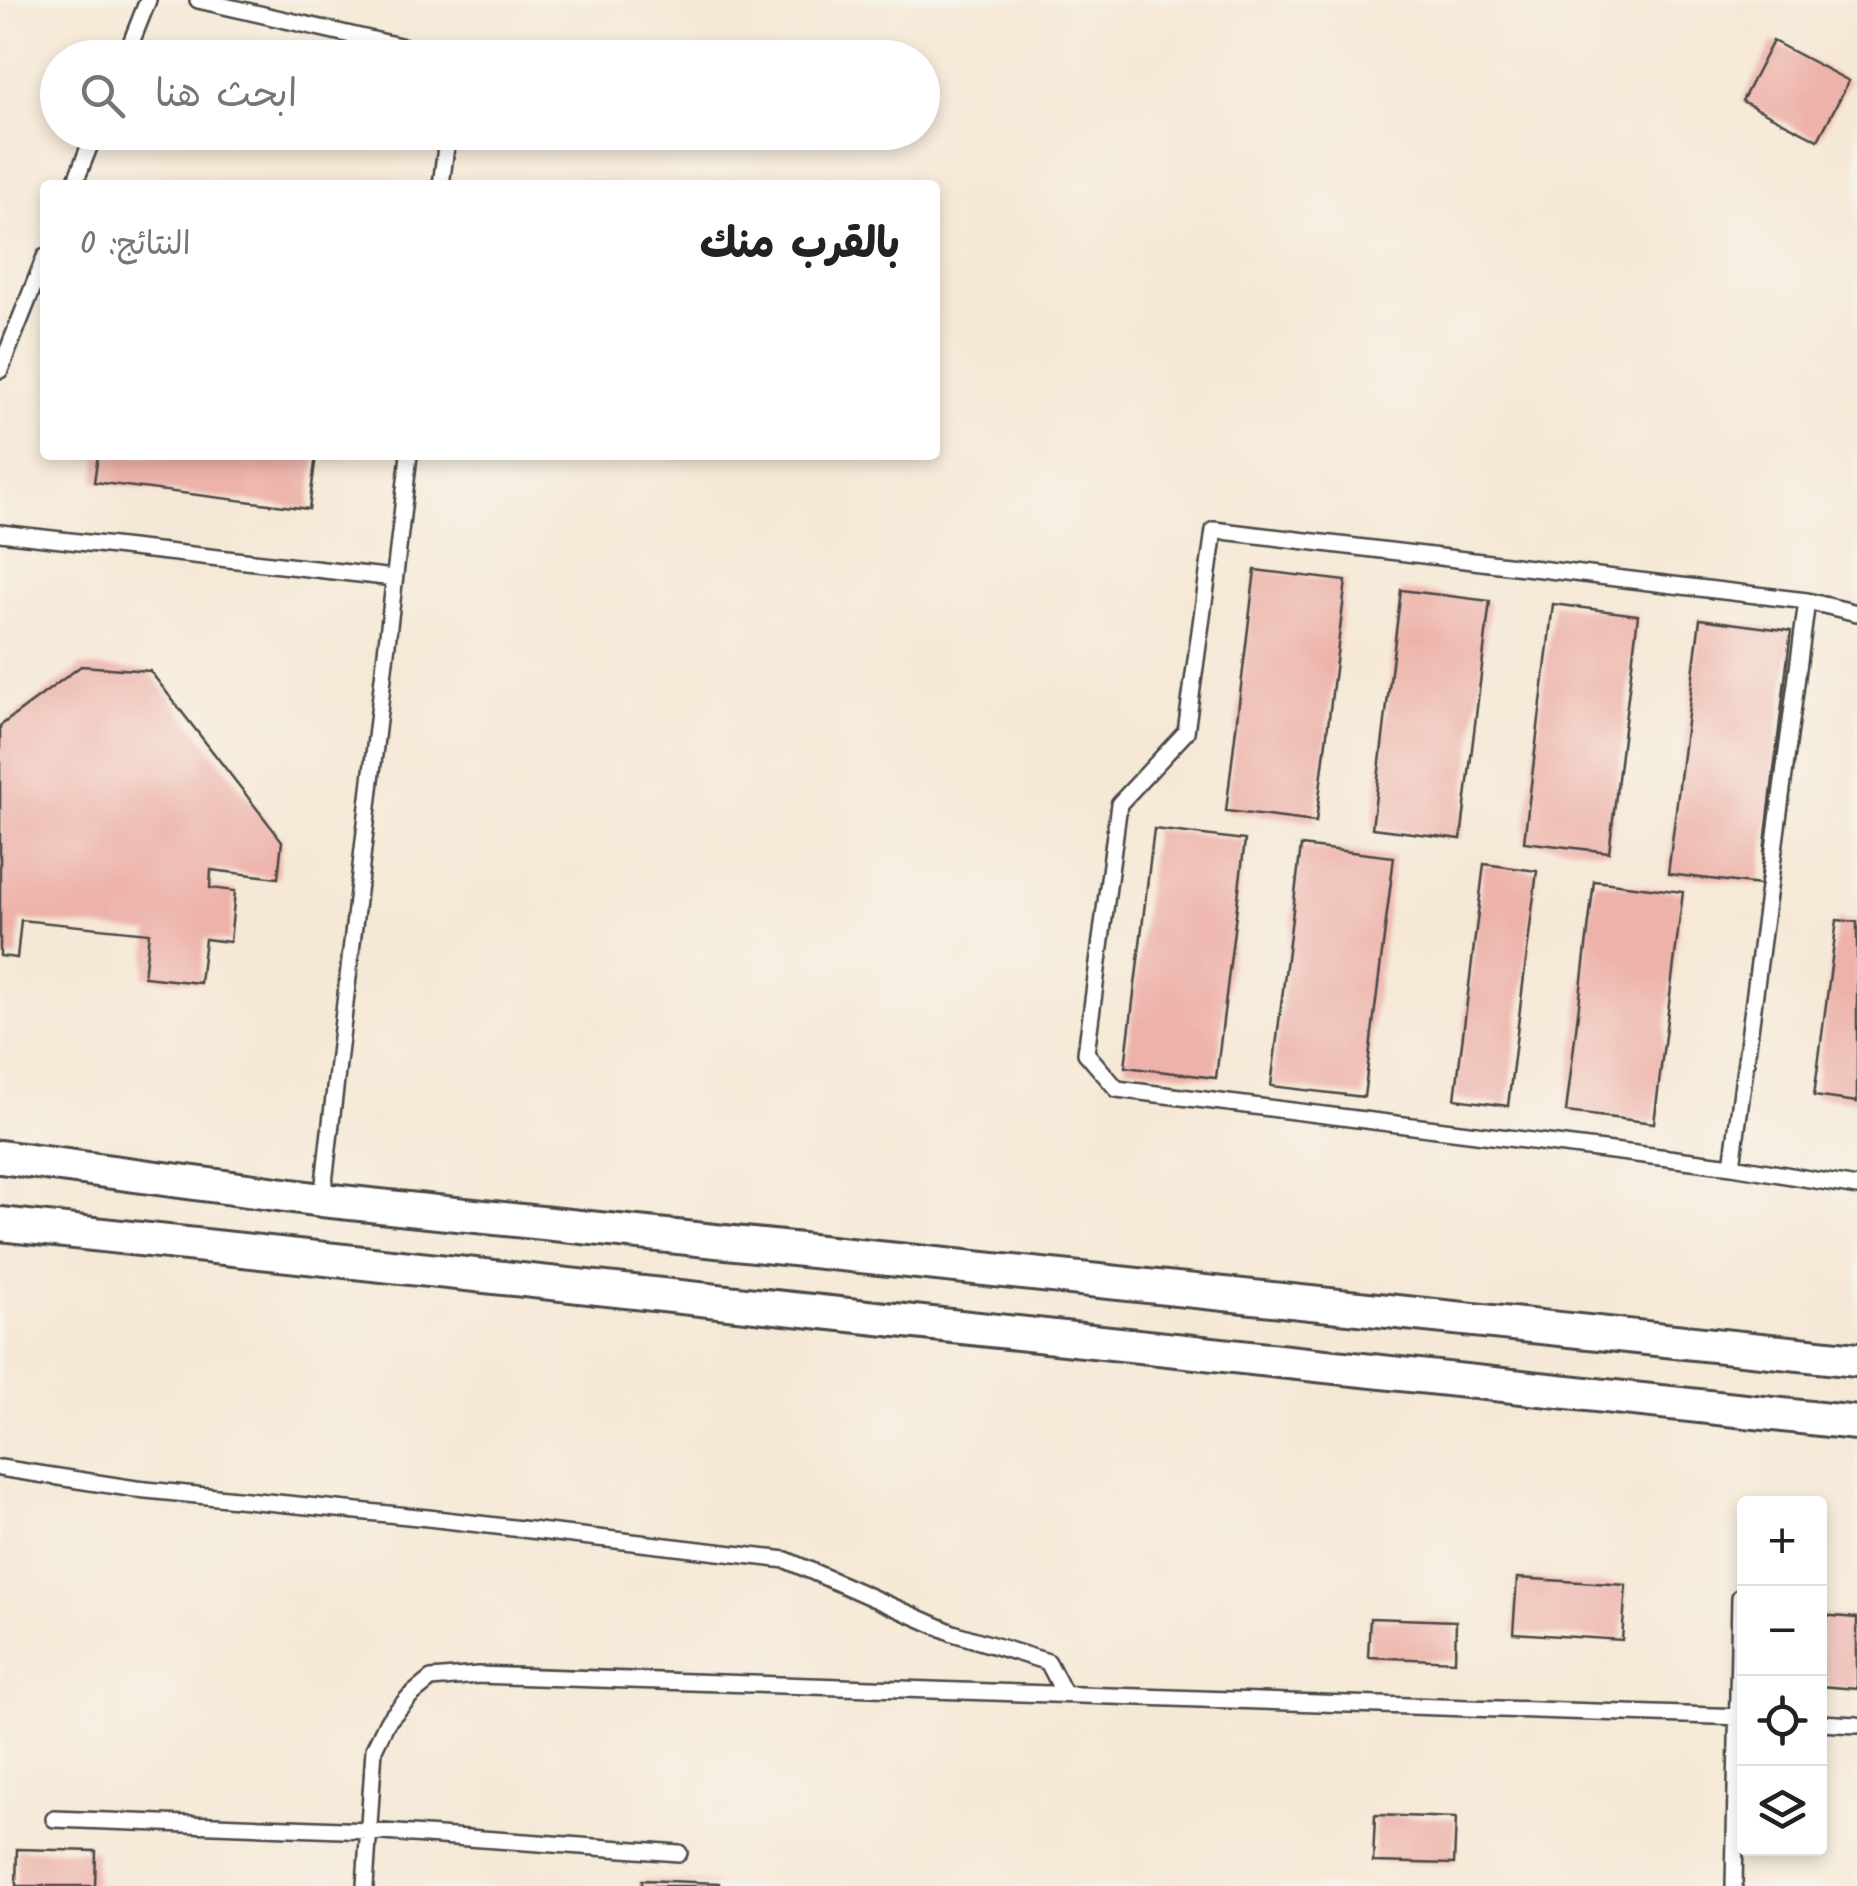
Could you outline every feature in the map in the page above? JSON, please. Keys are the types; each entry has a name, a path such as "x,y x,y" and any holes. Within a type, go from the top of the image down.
{"street":[{"path":"0,1157 322,1200 1857,1360"},
{"path":"0,1224 1857,1423"}],"lane":[{"path":"132,40 148,0"},
{"path":"198,0 373,40"},
{"path":"76,180 88,150"},
{"path":"443,180 446,150"},
{"path":"0,370 40,270"},
{"path":"322,1200 407,460"},
{"path":"1857,613 1807,600 1214,530 1186,732 1118,804 1086,1053 1117,1090 1732,1166 1857,1187"},
{"path":"0,533 394,578"},
{"path":"1732,1166 1807,600"},
{"path":"0,1468 136,1489 786,1560 954,1633 1048,1662 1064,1693"},
{"path":"365,1886 374,1749 388,1722 431,1679 478,1675 1737,1717"},
{"path":"1827,1723 1857,1725"},
{"path":"1734,1886 1740,1766"},
{"path":"54,1819 368,1831 680,1853"}],"building":[{"path":"1773,41 1849,81 1818,140 1742,101"},
{"path":"97,460 315,460 309,509 94,482"},
{"path":"1255,570 1346,581 1316,822 1226,811"},
{"path":"1401,590 1490,601 1461,839 1372,828"},
{"path":"1553,604 1638,615 1609,852 1524,842"},
{"path":"1700,619 1791,631 1760,885 1668,874"},
{"path":"81,666 150,671 282,841 278,878 211,870 210,888 235,891 230,942 205,939 200,983 144,977 149,933 21,920 17,958 0,956 0,726"},
{"path":"1154,829 1245,840 1216,1078 1125,1067"},
{"path":"1301,846 1394,857 1364,1097 1271,1086"},
{"path":"1484,864 1537,871 1508,1106 1455,1099"},
{"path":"1594,881 1683,892 1654,1123 1566,1112"},
{"path":"1837,920 1857,922 1857,1102 1814,1096"},
{"path":"1517,1578 1626,1585 1622,1640 1513,1633"},
{"path":"1827,1616 1857,1618 1857,1689 1827,1687"},
{"path":"1370,1618 1456,1621 1455,1661 1368,1657"},
{"path":"1375,1815 1456,1818 1454,1864 1373,1862"},
{"path":"17,1849 96,1851 95,1886 16,1886"},
{"path":"642,1880 719,1883 719,1886 642,1886"}]}
